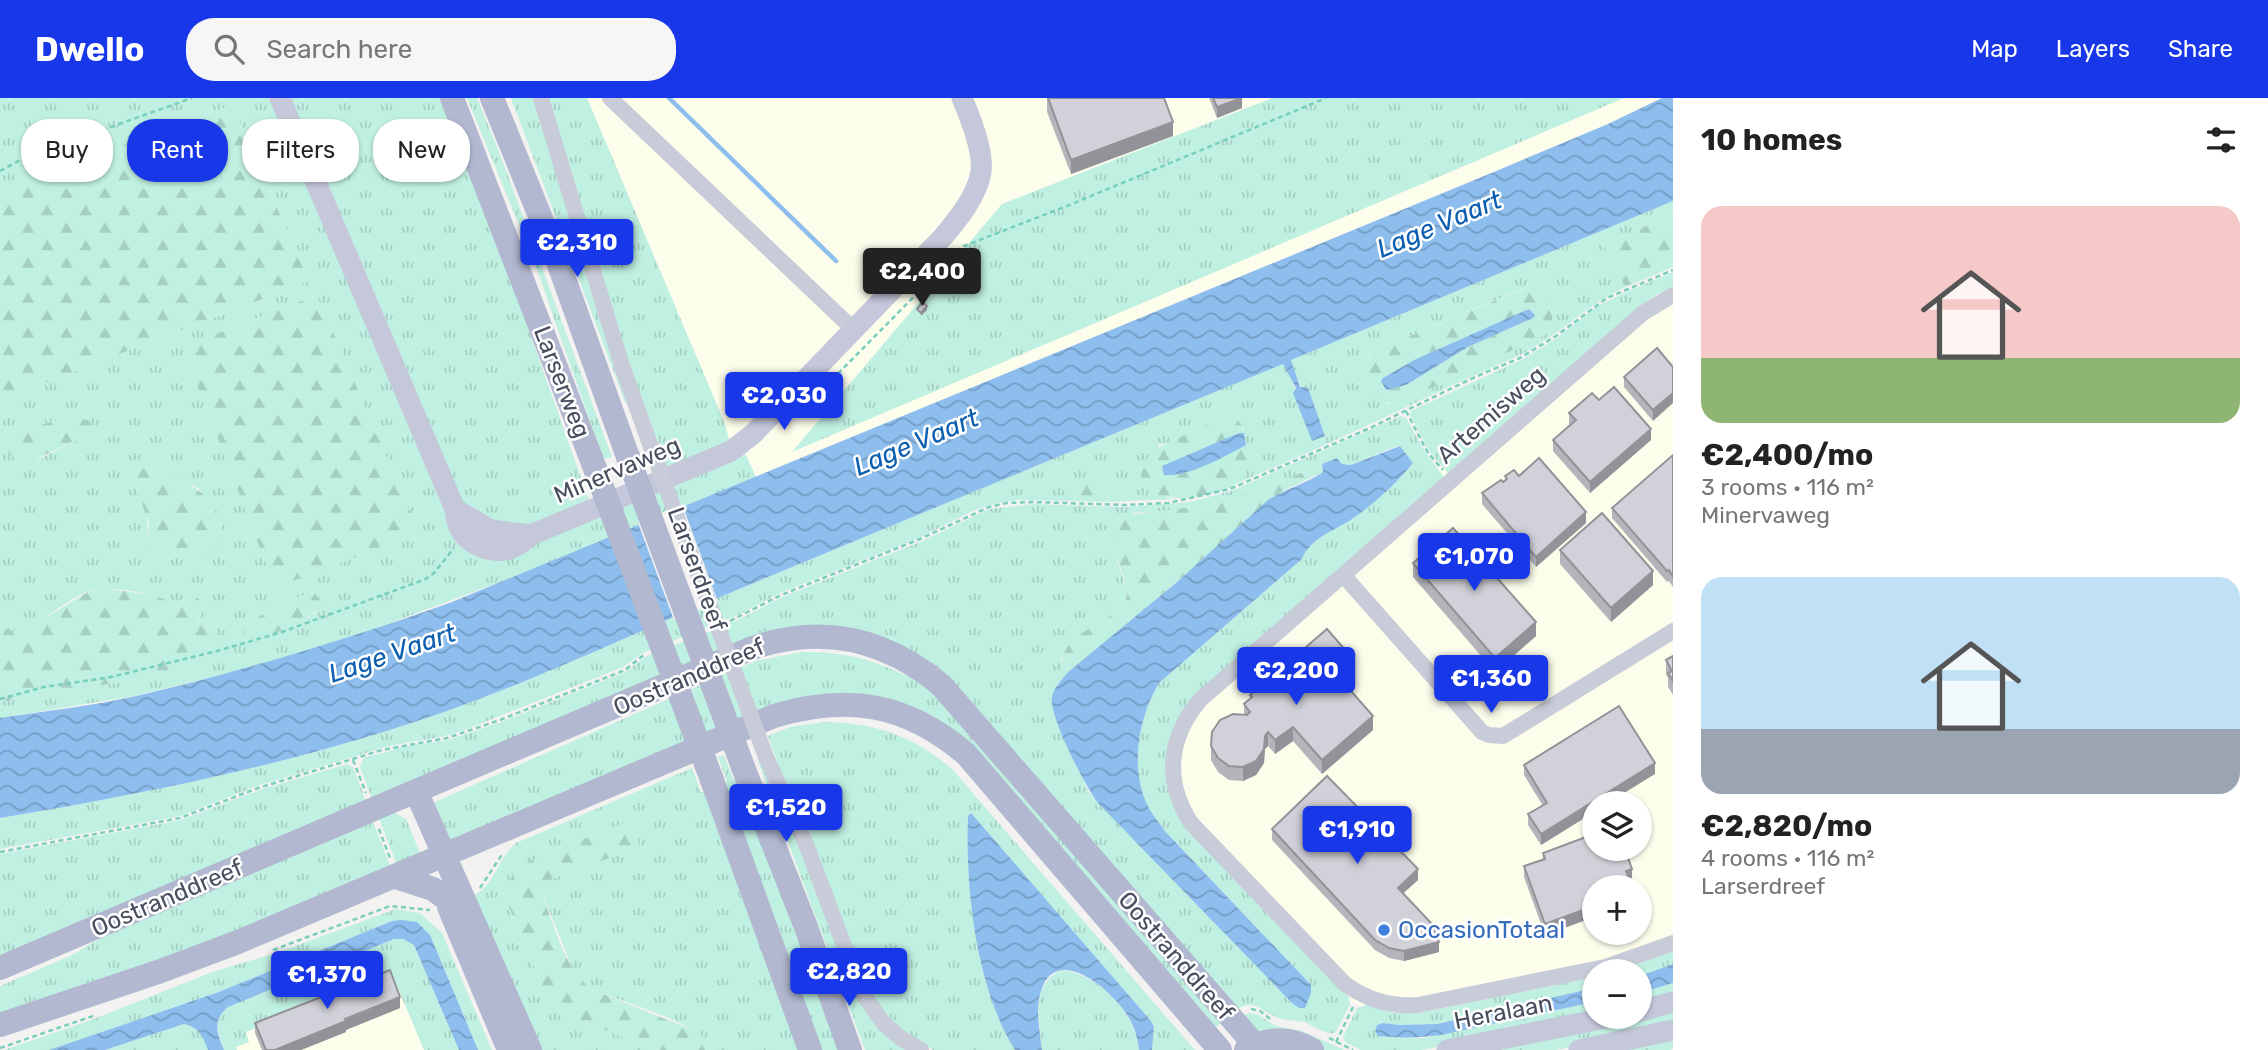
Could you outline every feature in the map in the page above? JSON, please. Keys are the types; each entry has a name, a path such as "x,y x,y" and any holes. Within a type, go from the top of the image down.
{"main road":[{"name":"Larserweg","path":"452,98 596,471 810,1050"},
{"name":"Larserweg","path":"492,98 553,248 628,457"},
{"name":"Larserdreef","path":"628,457 850,1050"},
{"name":"Oostranddreef","path":"0,968 764,644 803,636 852,639 908,662 941,685 1250,1047"},
{"name":"Oostranddreef","path":"0,1025 238,942 774,716 817,705 842,703 886,709 938,731 966,754 1220,1050"},
{"path":"409,794 453,897 530,1050"},
{"path":"479,841 468,858 453,897 509,1050"},
{"path":"396,877 453,897"},
{"path":"1250,1047 1276,1040 1324,1046"}],"street":[{"name":"Minervaweg","path":"280,98 455,509 491,530 531,535 731,451 753,434 943,237 966,208 981,171 976,133 962,98"},
{"name":"Larserdreef","path":"541,98 622,366 766,757 807,844 861,991 884,1024 921,1050"},
{"path":"610,98 853,329"},
{"name":"Artemisweg","path":"1673,295 1643,313 1200,700 1179,732 1172,769 1176,792 1191,823 1335,973 1360,994 1387,1004 1419,1005 1605,967 1673,943"},
{"path":"1344,576 1482,732 1496,737 1503,736 1673,631"},
{"path":"1652,1008 1673,1002"},
{"name":"Heralaan","path":"1447,1050 1582,1023"},
{"path":"1579,1050 1673,1030"}],"path":[{"path":"0,171 24,158 191,98"},
{"path":"803,407 819,395 964,246 1326,98"},
{"path":"1451,480 1428,453 1406,411 1531,352 1607,298 1673,270"},
{"path":"0,699 44,687 111,677 282,632 426,579 460,541"},
{"path":"353,760 410,908"},
{"path":"1353,1050 1324,1046 1360,994"}],"shaded area":[{"path":"587,98 1662,98 1608,124 756,477 747,457 729,440 725,424"},
{"path":"1673,283 1673,956 1652,963 1652,959 1582,959 1582,983 1411,1017 1366,1009 1344,998 1177,826 1159,770 1170,719 1350,547 1589,337"},
{"path":"400,957 439,1050 214,1050 210,1039"}],"green space":[{"path":"0,98 271,98 280,119 242,119 242,128 232,105 194,119 127,119 127,143 113,149 113,119 21,119 22,182 0,190"},
{"path":"288,98 440,98 448,119 373,119 373,182 470,182 470,172 493,229 590,503 535,525 509,528 465,505 458,496 324,182 359,182 359,119 297,119"},
{"path":"467,98 477,98 501,157 612,457 603,459 535,264"},
{"path":"511,98 534,98 629,401 625,402"},
{"path":"547,98 587,98 725,424 729,440 666,470 656,436 654,437 647,421"},
{"path":"1272,98 1624,98 792,452 1002,204"},
{"path":"232,105 242,128 242,182 266,182 309,281 0,400 0,190 22,182 113,182 113,149 127,143 127,182 228,182 228,119 194,119"},
{"path":"266,182 308,182 473,552 743,452 756,477 548,564 350,638 265,664 134,696 0,718 0,702 194,670 213,644 209,625 198,625 203,604 199,599 185,599 177,604 146,594 111,589 82,594 23,631 12,631 0,626 0,400 309,281","holes":["79,417 93,432 39,459 10,455 8,449 9,439 21,431","146,465 198,488 219,513 175,553 169,549 156,551 148,543 145,511 131,482 135,471","308,593 315,594 317,612 307,618 260,639 248,622"]},
{"path":"1673,201 1673,215 1603,244 1625,287 1598,302 1548,338 1514,358 1238,483 1247,463 1243,426 1158,445 1166,498 1178,499 1107,502 1108,497 1080,485 1074,501 1018,500 998,503 975,510 919,538 780,593 738,615 643,653 623,667 462,731 382,748 257,786 180,816 0,849 0,818 170,787 282,761 392,729 485,697 1284,363 1296,391 1325,436 1291,360","holes":["1529,286 1547,334 1389,404 1374,397 1368,359 1374,351"]},
{"path":"1673,215 1673,267 1625,287 1603,244"},
{"path":"1673,272 1673,287 1638,308 1448,473 1429,451 1410,415 1411,411 1521,360 1557,338 1596,307"},
{"path":"1530,286 1546,296 1551,308 1552,329 1547,334 1401,402 1380,401 1367,389 1365,370 1374,351","holes":["1533,318 1468,347 1406,385 1414,360 1465,338"]},
{"path":"317,295 411,513 392,542 275,587 183,348"},
{"path":"1225,416 1238,421 1244,433 1239,433 1170,475 1200,467 1246,445 1248,465 1244,477 1233,486 1216,493 1195,497 1174,498 1156,494 1144,486 1142,471 1153,450"},
{"path":"1401,416 1406,418 1425,452 1444,477 1195,695 1183,710 1169,743 1166,760 1170,794 1185,827 1349,997 1350,1005 1335,1033 1323,1031 1304,1022 1279,1018 1253,1005 1235,1010 953,691 828,632 373,802 360,767 364,758 403,747 448,740 501,722 625,672 645,657 740,619 782,597 920,542 989,509 1033,504 1125,507 1190,502 1231,491","holes":["1397,446 1413,463 1372,503 1312,545 1302,559 1159,683 1142,726 1138,772 1146,802 1164,830 1311,985 1307,1004 1299,1008 1089,792 1069,748 1056,687 1061,681 1061,658 1075,638 1116,613 1125,603 1127,590 1117,560 1133,513 1167,511 1233,499 1262,490 1337,458 1342,464 1351,465"]},
{"path":"79,417 92,423 93,432 28,463 10,455 8,443 13,435 41,425"},
{"path":"1322,464 1323,472 1281,492 1061,681 1062,659 1070,643 1116,612 1125,602 1127,593 1118,561 1116,539 1120,527 1129,515 1209,505 1262,490"},
{"path":"146,465 190,485 212,503 221,521 223,533 208,552 192,555 156,551 148,543 149,523 137,490 131,482 135,471"},
{"path":"1091,476 1105,485 1108,492 1107,502 1074,501 1080,485"},
{"path":"105,588 155,596 177,604 192,596 199,599 203,604 198,624 203,627 214,625 217,630 213,644 194,670 0,702 0,626 12,631 23,631 88,592"},
{"path":"308,593 315,594 321,602 312,614 260,639 244,634 242,629 248,622"},
{"path":"801,652 836,654 867,660 928,687 1224,1020 1211,1032 972,754 858,697 453,845 434,803 437,801 755,661"},
{"path":"823,722 859,725 892,733 923,748 952,769 1195,1050 1152,1050 1154,1027 1151,1021 971,814 968,816 969,874 976,937 991,997 1015,1050 933,1050 892,1024 869,994 775,762 777,761 768,736 790,727"},
{"path":"724,755 733,779 736,779 741,788 840,1050 821,1050 725,783 727,782 718,757"},
{"path":"761,759 789,818 851,983 909,1050 865,1050 758,761"},
{"path":"347,764 353,767 367,804 0,959 0,854 181,820 259,790"},
{"path":"692,768 701,792 705,792 803,1050 715,1050 706,1040 677,1022 583,984 574,972 541,890 545,881 638,848 518,866 505,892 549,1002 567,1016 658,1050 538,1050 472,896 486,886 504,856 516,843"},
{"path":"395,813 406,819 422,858 398,868 379,818"},
{"path":"630,820 639,843 638,848 545,881 541,891 555,931 575,972 593,990 695,1031 709,1041 715,1050 658,1050 557,1010 549,1002 508,905 505,892 518,866"},
{"path":"373,821 392,871 76,994 0,1017 0,986 72,955 101,938"},
{"path":"396,909 420,913 442,933 492,1050 478,1050 430,935 392,921 216,993 49,1050 4,1050 91,1020 215,971 276,953"},
{"path":"394,939 403,939 414,944 459,1050 424,1050 392,974 246,1032 249,1042 236,1047 237,1050 224,1050 218,1022 228,1007"},
{"path":"1673,951 1673,964 1652,972 1651,959"},
{"path":"1062,970 1090,979 1113,998 1131,1022 1139,1050 1042,1050 1039,1016 1041,994 1052,976"},
{"path":"1582,979 1582,991 1437,1024 1383,1023 1375,1031 1378,1036 1424,1038 1582,1005 1582,1017 1422,1050 1361,1050 1345,1042 1343,1037 1357,1008 1367,1005 1394,1013 1419,1013"},
{"path":"1673,983 1673,997 1652,1003 1652,989"},
{"path":"1673,1007 1673,1025 1556,1050 1470,1050 1582,1026 1582,1029 1652,1029 1652,1011"},
{"path":"1249,1013 1259,1015 1276,1026 1302,1031 1344,1050 1323,1050 1257,1034 1241,1016"},
{"path":"184,1024 197,1030 208,1050 105,1050"},
{"path":"1673,1035 1673,1049 1670,1050 1610,1050"}],"water":[{"name":"Lage Vaart","path":"1662,98 1673,98 1673,201 1291,360 1300,387 1308,388 1325,436 1312,441 1293,393 1296,388 1283,364 447,711 282,761 170,787 0,818 0,718 103,703 216,676 295,654 452,602 1494,172"},
{"path":"1529,309 1535,315 1533,318 1468,347 1406,385 1386,390 1381,381 1414,360"},
{"path":"1244,433 1246,445 1195,470 1164,475 1162,466"},
{"path":"1400,446 1413,463 1392,486 1360,513 1311,545 1302,559 1159,683 1146,711 1139,741 1138,772 1150,809 1164,830 1311,985 1305,1008 1299,1008 1098,803 1062,734 1052,706 1052,697 1067,673 1177,582 1268,500 1323,472 1322,464 1337,458 1342,464 1351,465"},
{"path":"971,813 1151,1021 1154,1027 1152,1050 1139,1050 1135,1030 1126,1013 1103,988 1074,971 1060,970 1049,976 1039,998 1038,1020 1042,1050 1015,1050 991,997 976,937 969,874 968,816"},
{"path":"392,921 417,922 430,935 478,1050 459,1050 414,945 403,939 394,939 228,1007 220,1017 217,1027 224,1050 208,1050 197,1030 184,1024 105,1050 49,1050 216,993"},
{"path":"1673,964 1673,983 1652,989 1652,972"},
{"path":"1582,991 1582,1005 1441,1035 1386,1037 1378,1036 1375,1031 1377,1025 1383,1023 1437,1024"}],"pier":[{"path":"682,504 718,602 674,620 638,523"}],"building":[{"path":"1048,98 1164,98 1173,122 1071,160"},
{"path":"1213,98 1242,98 1217,107"},
{"path":"923,302 927,306 921,313 917,309"},
{"path":"1657,348 1673,367 1673,393 1653,410 1624,377"},
{"path":"1614,387 1651,429 1590,482 1553,440 1576,420 1569,413 1592,393 1599,400"},
{"path":"1673,455 1673,577 1612,508"},
{"path":"1539,458 1586,512 1536,557 1482,493 1501,480 1503,482 1507,479 1505,476 1514,470 1519,476"},
{"path":"1602,513 1653,571 1611,608 1560,550"},
{"path":"1453,528 1536,622 1495,658 1413,563"},
{"path":"1327,629 1353,659 1336,674 1373,716 1322,760 1293,727 1275,740 1268,732 1264,749 1256,761 1243,767 1229,766 1218,758 1211,746 1212,732 1220,720 1233,714 1247,715 1250,712 1244,704 1252,697 1250,695 1278,671 1276,669 1289,658 1291,660"},
{"path":"1673,656 1673,681 1668,673 1672,671 1666,660"},
{"path":"1619,706 1655,763 1610,791 1582,791 1582,808 1541,834 1528,814 1547,803 1524,765"},
{"path":"1327,776 1418,869 1398,888 1432,924 1439,942 1404,951 1389,948 1375,940 1272,829"},
{"path":"1582,838 1582,861 1629,861 1632,869 1626,871 1628,875 1582,875 1582,910 1545,924 1524,866 1545,859 1543,853"},
{"path":"390,970 400,997 275,1050 266,1050 255,1023"}],"waterway":[{"path":"669,98 836,261"}],"place":[{"name":"OccasionTotaal","path":"1384,930"}]}
